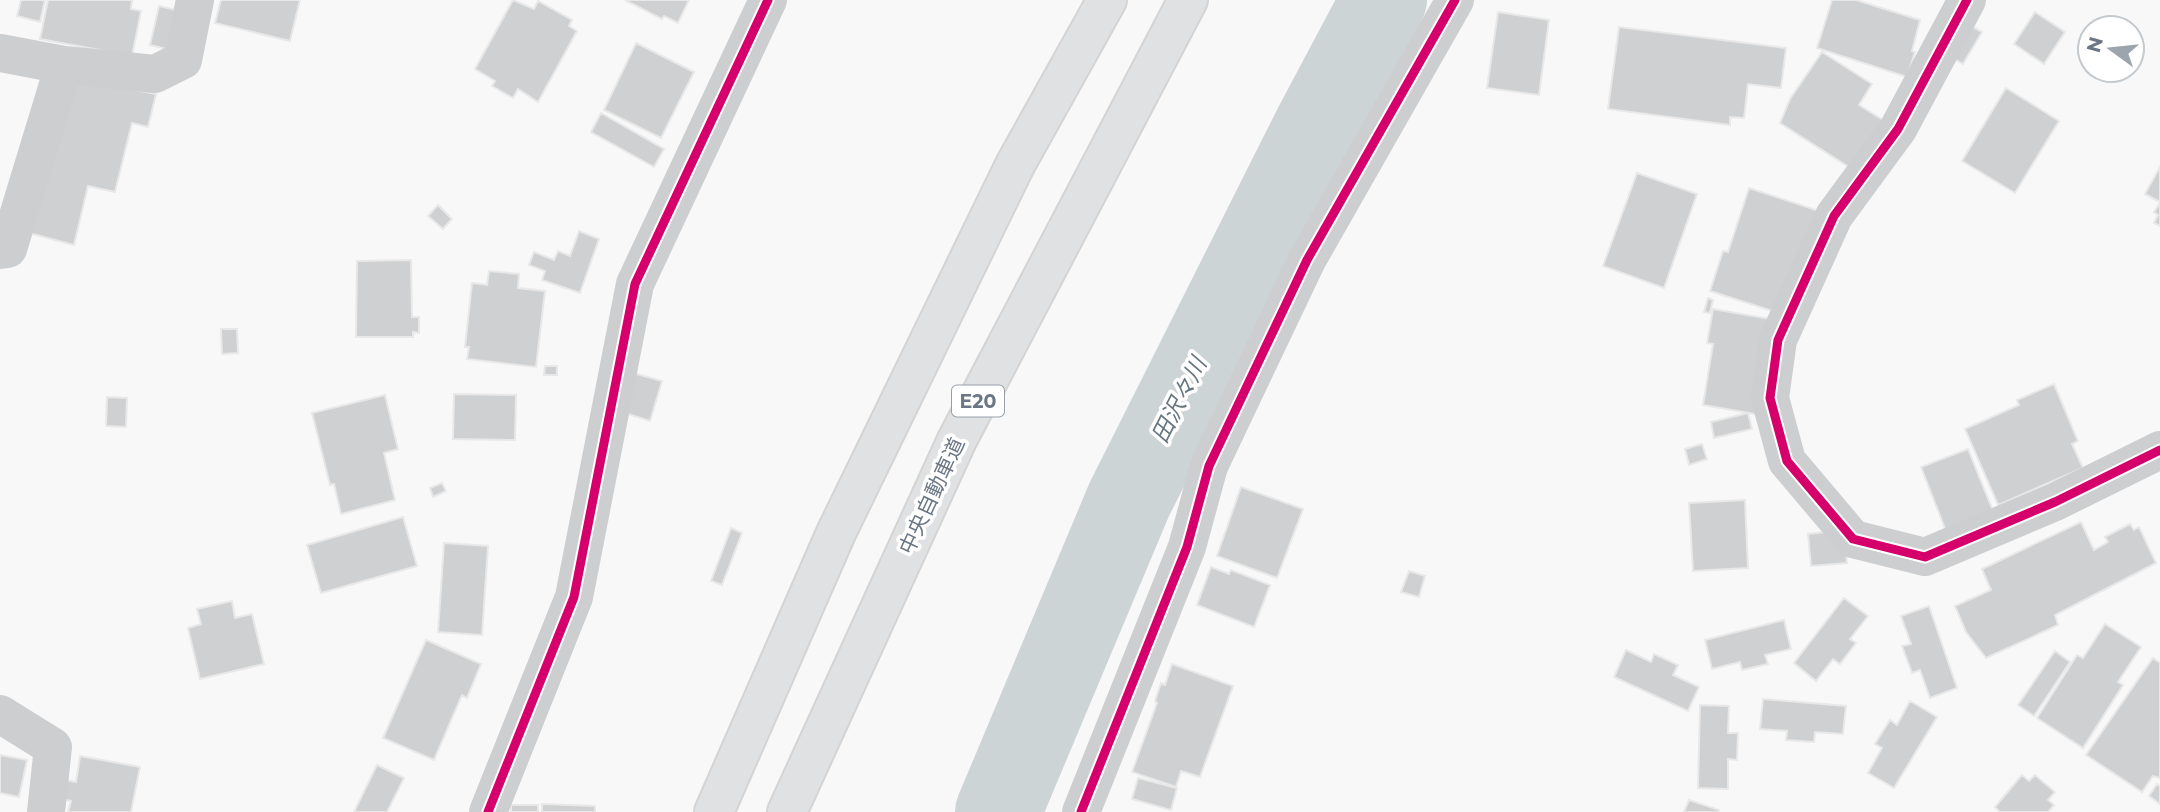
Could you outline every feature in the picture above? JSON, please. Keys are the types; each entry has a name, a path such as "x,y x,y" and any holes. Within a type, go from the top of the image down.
{"highway":[{"path":"714,812 836,533 1014,166 1107,0"},
{"name":"中央自動車道","path":"787,812 957,440 1188,0"}],"street":[{"path":"0,53 64,65 155,74 183,60 195,0"},
{"path":"488,812 574,597 635,284 768,0"},
{"path":"1081,812 1187,547 1209,466 1307,260 1455,0"},
{"path":"1967,0 1898,129 1834,216 1778,340 1770,398 1787,461 1853,539 1925,557 2055,502 2160,450"},
{"path":"0,250 8,249 64,65"},
{"path":"0,714 53,747 47,812"}],"building":[{"path":"21,0 45,0 40,22 17,16"},
{"path":"48,0 132,0 131,9 141,11 132,56 40,39"},
{"path":"221,0 300,0 290,41 215,23"},
{"path":"513,0 534,9 538,1 572,20 569,26 577,31 538,102 518,89 513,98 492,86 495,81 475,69"},
{"path":"625,0 689,0 678,23 664,16 662,19"},
{"path":"1832,0 1856,0 1920,20 1912,51 1915,52 1907,77 1817,48"},
{"path":"159,6 176,10 167,49 150,45"},
{"path":"1498,12 1549,20 1539,95 1487,88"},
{"path":"2035,12 2065,32 2044,64 2014,44"},
{"path":"1953,16 1982,32 1963,64 1934,47"},
{"path":"1619,27 1786,48 1781,88 1748,84 1744,118 1730,117 1730,125 1608,109"},
{"path":"636,43 694,72 661,138 604,110"},
{"path":"1822,52 1872,84 1859,105 1894,127 1863,176 1780,123 1790,99"},
{"path":"78,79 156,94 148,127 132,123 115,192 88,186 74,245 29,233"},
{"path":"2006,88 2059,121 2015,193 1962,161"},
{"path":"601,113 664,149 654,167 591,132"},
{"path":"2160,167 2160,202 2145,194"},
{"path":"1637,173 1697,194 1664,288 1603,266"},
{"path":"1749,188 1825,213 1779,313 1710,291 1723,251 1728,252"},
{"path":"2160,203 2160,226 2154,223 2158,215 2154,212"},
{"path":"438,205 452,219 443,229 428,216"},
{"path":"579,231 599,239 580,293 542,280 545,271 529,265 534,252 554,260 558,251 570,256"},
{"path":"411,260 412,317 419,317 419,333 413,332 413,337 356,337 357,261"},
{"path":"489,271 519,274 518,288 545,291 536,367 467,359 469,347 465,347 472,283 487,285"},
{"path":"1708,298 1713,300 1710,313 1704,312"},
{"path":"1713,309 1776,320 1761,415 1703,405 1713,344 1707,343"},
{"path":"221,329 237,329 238,353 222,354"},
{"path":"545,366 557,366 557,375 544,375"},
{"path":"633,373 662,381 650,421 622,412"},
{"path":"2054,384 2078,441 2072,444 2083,468 1998,505 1965,429 2019,405 2017,400"},
{"path":"454,394 516,395 515,440 453,439"},
{"path":"385,395 398,449 384,453 395,500 341,514 334,484 330,485 312,413"},
{"path":"107,397 127,398 126,427 106,426"},
{"path":"1748,413 1752,429 1714,438 1711,422"},
{"path":"1702,444 1707,459 1689,465 1685,449"},
{"path":"1968,449 1993,511 1946,531 1921,467"},
{"path":"442,483 446,491 433,497 430,488"},
{"path":"1241,487 1303,509 1277,578 1217,556"},
{"path":"1745,500 1748,568 1693,571 1689,503"},
{"path":"403,517 417,566 321,593 307,545"},
{"path":"2081,522 2094,550 2108,542 2105,537 2130,524 2134,530 2139,527 2156,563 2055,615 2058,625 1986,658 1966,632 1955,606 1991,590 1982,569"},
{"path":"731,528 742,533 722,585 711,581"},
{"path":"1844,530 1847,563 1811,566 1808,534"},
{"path":"444,543 488,546 482,635 438,632"},
{"path":"1211,567 1229,574 1231,570 1270,585 1254,627 1197,605"},
{"path":"1409,571 1425,576 1419,597 1401,592"},
{"path":"1844,598 1868,616 1850,639 1856,643 1840,664 1833,659 1816,681 1794,663"},
{"path":"232,601 235,618 252,614 264,664 200,679 188,628 201,624 197,609"},
{"path":"1929,606 1957,688 1930,698 1920,670 1912,673 1902,646 1911,644 1901,616"},
{"path":"1784,620 1791,649 1765,655 1768,664 1742,670 1740,662 1712,669 1705,640"},
{"path":"2105,624 2141,647 2118,682 2123,685 2083,748 2037,718 2077,655 2083,658"},
{"path":"426,640 481,664 467,698 462,695 434,760 383,738"},
{"path":"1626,650 1651,662 1654,654 1678,665 1673,675 1699,687 1688,711 1614,677"},
{"path":"2055,651 2070,662 2034,716 2018,705"},
{"path":"2153,658 2160,663 2160,778 2153,776 2142,792 2086,755"},
{"path":"1172,664 1233,686 1200,777 1181,771 1176,787 1132,772 1157,703 1155,701 1161,683 1165,685"},
{"path":"1763,699 1846,706 1843,734 1815,732 1814,742 1786,740 1787,731 1760,729"},
{"path":"1910,701 1937,717 1894,788 1868,773 1882,748 1875,744 1890,720 1897,725"},
{"path":"1700,705 1729,706 1728,733 1738,733 1737,760 1728,759 1728,789 1698,788"},
{"path":"0,755 27,760 19,797 0,793"},
{"path":"80,756 140,767 131,812 68,812 71,801 62,799 65,780 76,782"},
{"path":"377,765 404,778 387,812 354,812"},
{"path":"2022,775 2029,781 2035,775 2055,792 2048,800 2054,805 2048,812 2000,812 1995,807"},
{"path":"1138,778 1177,788 1171,810 1132,799"},
{"path":"2157,784 2160,787 2160,804 2149,796"},
{"path":"1689,800 1719,810 1684,812"},
{"path":"542,804 595,806 595,812 542,812"},
{"path":"511,805 538,805 538,812 511,812"}],"waterway":[{"name":"田沢々川","path":"998,812 1129,500 1316,128 1384,0"}],"cycle path":[{"path":"488,812 574,597 635,284 768,0"},
{"path":"1081,812 1187,547 1209,466 1307,260 1455,0"},
{"path":"1967,0 1898,129 1834,216 1778,340 1770,398 1787,461 1853,539 1925,557 2055,502 2160,450"}]}
